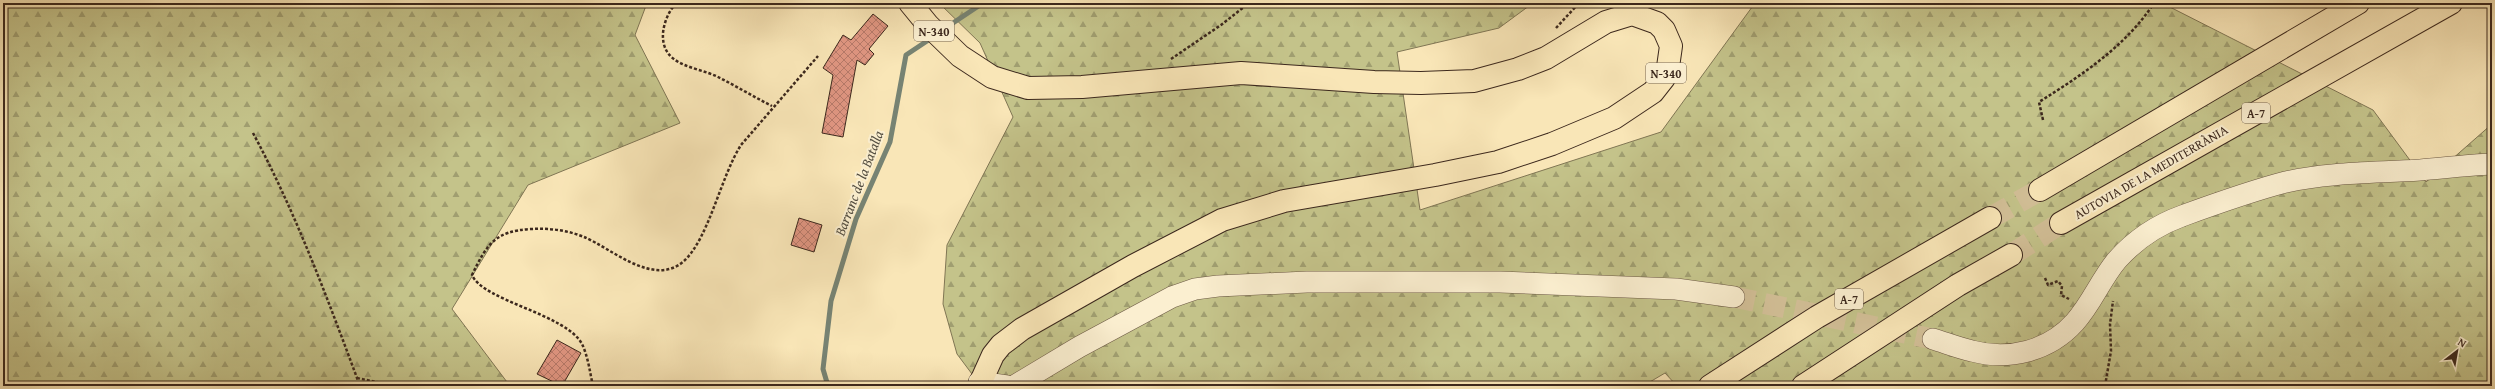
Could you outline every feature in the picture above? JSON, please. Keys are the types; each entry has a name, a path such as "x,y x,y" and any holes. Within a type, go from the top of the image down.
{"main road":[{"name":"N-340","path":"910,3 928,25 960,56 992,77 1028,88 1082,87 1241,73 1421,83 1474,81 1518,69 1546,58 1606,22 1632,14 1657,23 1664,30 1671,46 1668,67 1664,78 1653,92 1634,106 1601,125 1552,144 1498,162 1435,176 1284,200 1222,220 1133,266 1022,329 1001,345 979,384"},
{"path":"2040,190 2358,3"},
{"name":"AUTOVIA DE LA MEDITERRÀNIA","path":"2061,223 2451,3"},
{"name":"A-7","path":"1710,386 1817,317 1990,218"},
{"path":"1803,386 1952,289 2011,254"}],"street":[{"path":"1933,339 1973,352 2018,354 2041,347 2059,337 2076,322 2117,260 2136,241 2157,227 2181,216 2286,182 2329,176 2492,164"},
{"path":"1014,386 1079,347 1172,298 1195,288 1315,282 1500,282 1676,289 1734,297"},
{"path":"979,384 1007,386"}],"path":[{"path":"676,3 664,23 663,41 668,54 692,70 712,74 773,106"},
{"path":"1164,63 1222,25 1249,3"},
{"path":"2043,120 2039,102 2115,49 2140,23 2154,3"},
{"path":"593,386 582,344 574,335 538,313 485,289 475,282 472,275 483,251 492,241 507,232 542,228 585,237 632,264 655,270 675,267 683,262 699,240 737,151 773,106 818,56"},
{"path":"252,133 274,171 331,308 360,386"},
{"path":"2044,278 2048,285 2058,281 2062,286 2061,295 2067,299 2077,297 2091,299"},
{"path":"2105,386 2111,351 2111,311 2115,294"},
{"path":"357,378 382,383 384,386"}],"green space":[{"path":"3,3 647,3 635,35 680,123 528,185 452,309 510,386 3,386"},
{"path":"939,3 1533,3 1499,28 1397,52 1420,210 1661,132 1755,3 2162,3 2373,110 2426,182 2492,124 2492,386 1677,386 1665,373 1643,386 981,386 957,354 943,304 947,245 1013,117 980,43"}],"building":[{"path":"873,14 888,26 869,49 874,54 865,65 857,60 843,137 822,133 833,75 823,68 843,35 851,40"},
{"path":"799,218 822,225 814,252 791,245"},
{"path":"557,340 581,353 562,386 537,374"}],"waterway":[{"name":"Barranc de la Batalla","path":"941,31 983,3"},
{"name":"Barranc de la Batalla","path":"828,386 823,369 831,301 856,219 890,142 906,55 933,37"}],"tunnel":[{"path":"1990,218 2040,190"},
{"path":"2011,255 2061,223"},
{"path":"1734,297 1933,339"}]}
